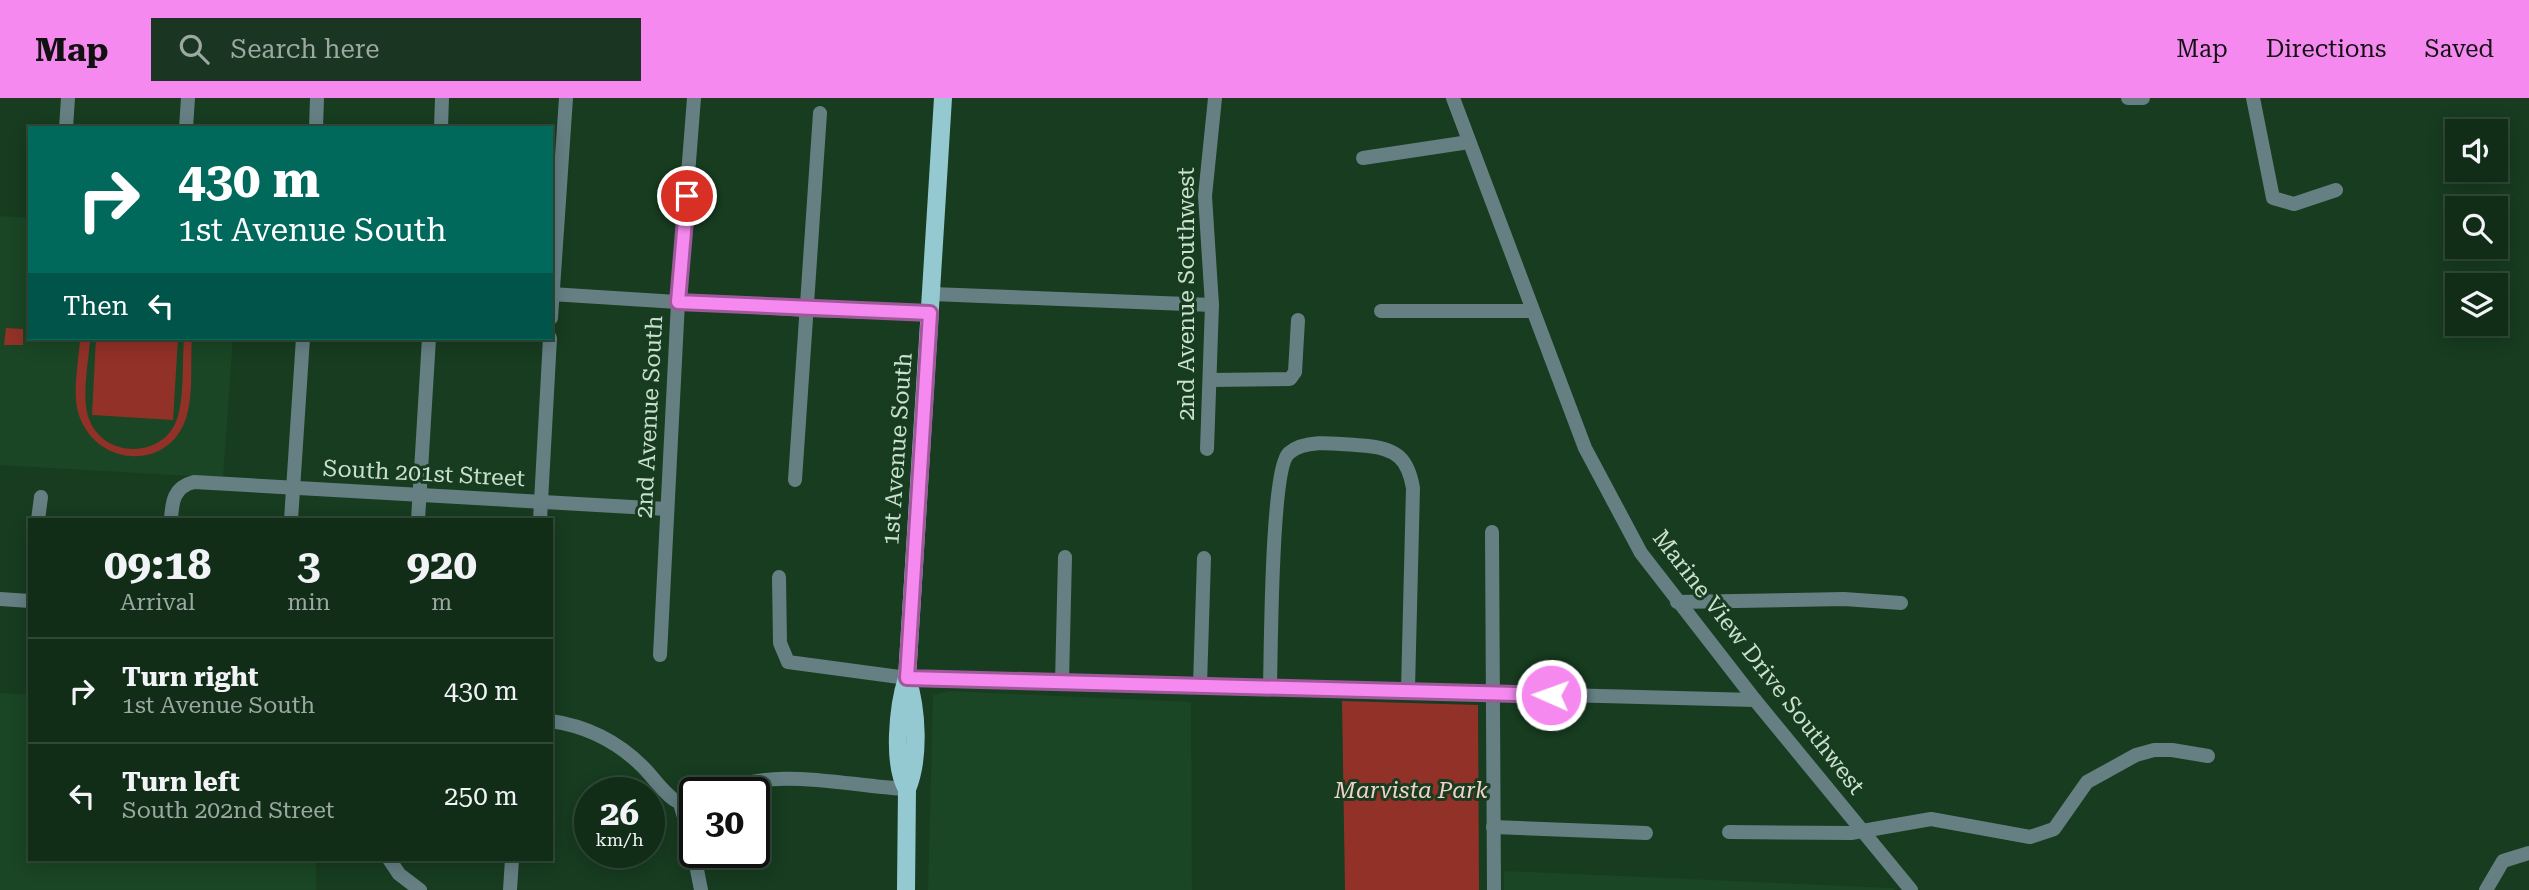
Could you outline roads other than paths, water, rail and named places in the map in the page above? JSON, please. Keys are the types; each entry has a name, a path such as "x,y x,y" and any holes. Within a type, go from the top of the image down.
{"main road":[{"name":"1st Avenue South","path":"906,890 907,789 899,776 900,700 907,678 943,98"}],"street":[{"path":"66,126 68,98"},
{"path":"186,126 188,98"},
{"path":"316,126 317,98"},
{"path":"441,126 442,98"},
{"path":"553,280 566,98"},
{"name":"2nd Avenue South","path":"660,655 678,302 694,98"},
{"name":"2nd Avenue Southwest","path":"1208,449 1212,305 1205,196 1215,98"},
{"name":"Marine View Drive Southwest","path":"1453,98 1585,448 1612,503 1642,553 1677,602 1911,890"},
{"path":"2128,98 2143,98"},
{"path":"2253,98 2273,198 2294,204 2336,190"},
{"path":"795,480 804,310 820,113"},
{"path":"1363,158 1469,142"},
{"path":"553,294 804,310 930,313"},
{"path":"932,294 1212,305"},
{"path":"1381,311 1532,311"},
{"path":"1210,380 1290,379 1295,372 1298,320"},
{"path":"291,518 303,340"},
{"path":"418,518 429,340"},
{"path":"540,518 550,340"},
{"path":"1269,686 1278,480 1288,453 1315,445 1384,448 1404,459 1410,470 1413,488 1408,689"},
{"name":"South 201st Street","path":"171,518 174,496 180,487 194,482 667,509"},
{"path":"38,518 41,497"},
{"path":"1492,532 1494,890"},
{"path":"1062,682 1065,557"},
{"path":"1200,685 1204,558"},
{"path":"779,578 780,643 788,662 907,678 1755,700"},
{"path":"0,599 28,600"},
{"path":"1677,602 1844,599 1901,603"},
{"path":"553,721 582,728 608,740 634,758 667,794 679,799"},
{"path":"1729,832 1865,831 1931,820 2014,835 2043,834 2054,829 2076,794 2087,782 2117,764 2154,750 2188,751 2208,756"},
{"path":"770,779 907,789"},
{"path":"1493,827 1646,833"},
{"path":"2486,890 2504,861 2529,853"},
{"path":"390,861 399,874 420,890"},
{"path":"510,890 512,861"},
{"path":"697,868 701,890"}],"park label":[{"name":"Marvista Park","path":"1411,790"}]}
